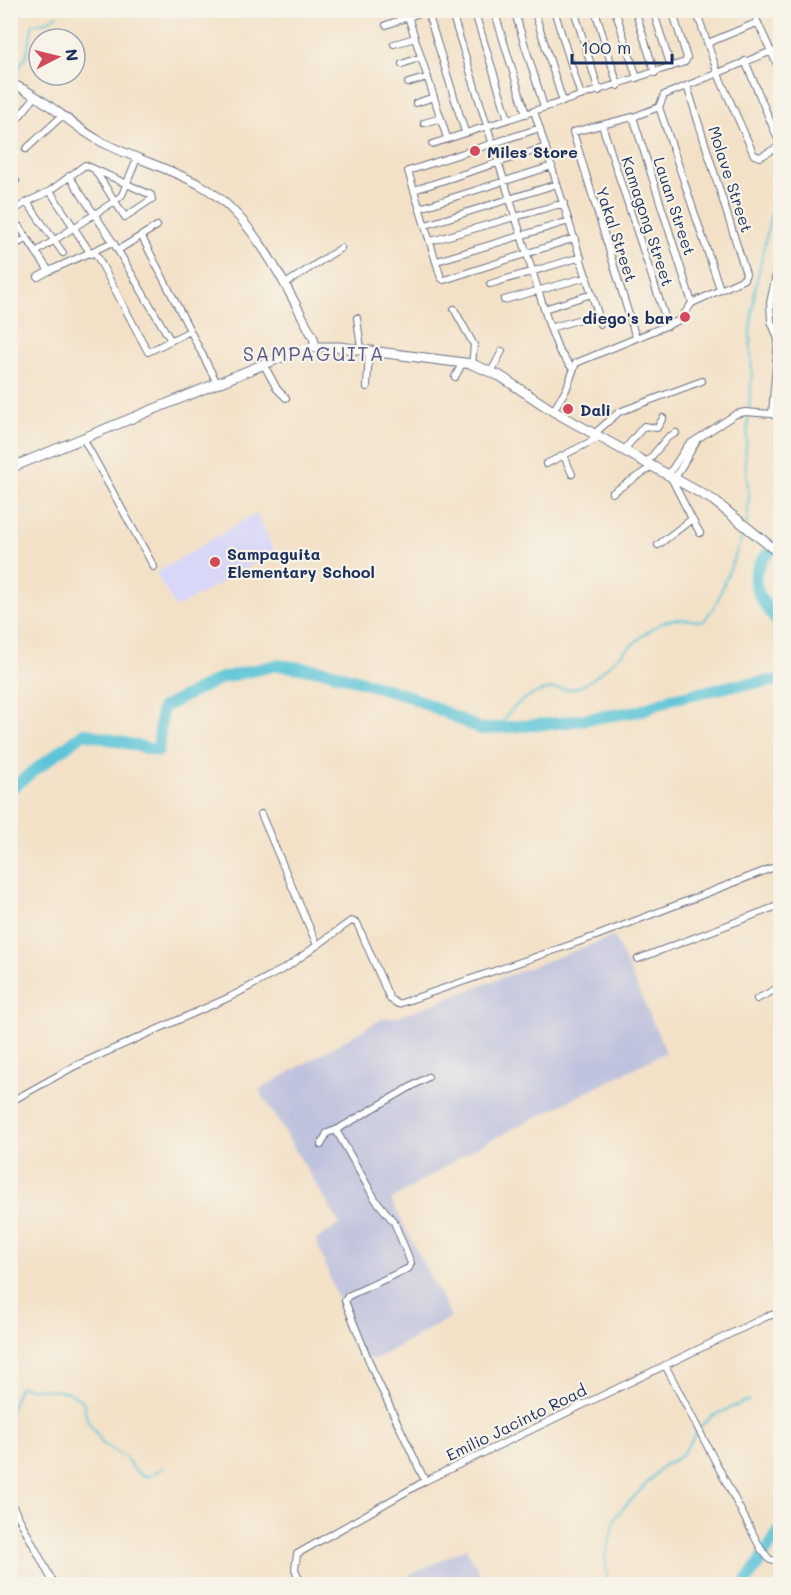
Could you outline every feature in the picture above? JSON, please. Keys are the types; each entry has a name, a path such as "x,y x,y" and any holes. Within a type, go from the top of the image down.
{"main road":[{"path":"10,468 84,440 264,365 315,347 365,349 468,363 491,372 553,411 712,500 779,552"}],"street":[{"path":"451,10 550,328 559,351 572,368"},
{"path":"474,10 508,119"},
{"path":"494,10 526,114"},
{"path":"514,10 544,107"},
{"path":"534,10 563,102"},
{"path":"554,10 581,96"},
{"path":"574,10 599,91"},
{"path":"595,10 618,86"},
{"path":"615,10 637,78"},
{"path":"635,10 655,73"},
{"path":"653,10 671,67"},
{"path":"432,144 544,107 618,86 685,62 687,58 672,10"},
{"path":"709,10 696,13 718,74 757,156 780,145 745,61"},
{"path":"752,10 780,71"},
{"path":"386,25 407,14 427,11 465,132"},
{"path":"407,14 447,138"},
{"path":"708,43 756,23"},
{"path":"394,44 415,38"},
{"path":"553,411 566,390 572,368 582,359 680,320 692,303 720,289 660,107 664,94 771,51"},
{"path":"402,64 421,57"},
{"path":"408,83 428,77"},
{"path":"11,84 35,97 98,140 201,185 219,198 245,225 285,284 314,339 315,347"},
{"name":"Molave Street","path":"687,86 746,269 744,279 720,289"},
{"path":"10,128 35,97"},
{"path":"416,103 434,97"},
{"path":"602,124 633,117 660,107"},
{"path":"534,111 588,277 600,324"},
{"path":"26,149 62,116"},
{"name":"Lauan Street","path":"633,117 692,303"},
{"path":"424,123 441,118"},
{"name":"Yakal Street","path":"602,124 576,130 573,138 636,338"},
{"name":"Kamagong Street","path":"602,124 668,326"},
{"path":"540,128 408,171 414,190 444,280 575,238"},
{"path":"414,190 546,147"},
{"path":"36,252 115,201 127,184 137,158"},
{"path":"11,212 27,201 50,191 85,165 94,169 127,184 153,196 152,199 126,217 94,169"},
{"path":"420,208 552,166"},
{"path":"69,176 118,250 171,341"},
{"path":"426,225 557,184"},
{"path":"50,191 93,253 147,351 190,331"},
{"path":"27,201 63,253"},
{"path":"431,241 516,218 564,202"},
{"path":"437,261 569,221"},
{"path":"118,250 142,237 157,225"},
{"path":"20,227 49,271"},
{"path":"142,237 218,385"},
{"path":"10,248 27,238"},
{"path":"38,277 113,242"},
{"path":"285,284 341,248"},
{"path":"772,414 778,339 770,313 780,255"},
{"path":"490,284 581,257"},
{"path":"504,300 588,277"},
{"path":"772,294 780,290"},
{"path":"544,309 592,294"},
{"path":"454,309 474,345 468,363 454,377"},
{"path":"550,328 597,314"},
{"path":"357,318 365,349 367,387"},
{"path":"491,372 502,351"},
{"path":"264,365 277,389 286,398"},
{"path":"546,464 598,435 619,412 702,381"},
{"path":"700,533 672,476 688,446 736,414 746,412 772,414 780,419"},
{"path":"624,450 644,426 657,428 663,418"},
{"path":"612,493 650,464 668,436 676,433"},
{"path":"84,440 154,567"},
{"path":"564,456 572,474"},
{"path":"658,545 692,519"},
{"path":"261,814 317,945"},
{"path":"10,1102 75,1066 230,997 287,967 351,921 356,921 390,999 398,1004 596,936 772,868 780,872"},
{"path":"638,959 780,905"},
{"path":"757,999 780,987"},
{"path":"321,1144 327,1133 336,1131 428,1077"},
{"path":"336,1131 375,1199 394,1222 411,1263 409,1268 348,1296 345,1301 381,1388 425,1481"},
{"name":"Emilio Jacinto Road","path":"301,1584 295,1569 297,1554 330,1533 425,1481 768,1316 780,1313"},
{"path":"665,1365 761,1549 770,1560 780,1560"},
{"path":"10,1501 54,1584"}],"shaded area":[{"name":"Sampaguita Elementary School","path":"256,513 275,552 176,608 156,573"},
{"path":"614,936 666,1052 475,1148 391,1200 451,1317 376,1359 360,1359 316,1240 340,1224 259,1090 382,1019 397,1017"},
{"path":"466,1548 486,1584 391,1584"}],"waterway":[{"path":"12,80 26,56 33,24 46,22 57,15"},
{"path":"747,524 749,495 745,460 752,372 750,332 755,290 780,171"},
{"path":"499,728 503,720 523,700 539,692 579,687 602,671 653,628 677,619 704,621 716,604 745,530"},
{"path":"780,543 767,554 756,573 758,593 780,626"},
{"path":"10,789 84,733 158,751 162,708 221,678 277,665 326,671 409,696 481,729 560,723 640,711 671,699 731,686 780,680"},
{"path":"10,1412 19,1387 69,1392 83,1401 87,1419 103,1444 125,1457 136,1472 148,1477 164,1467"},
{"path":"608,1584 605,1558 616,1516 664,1465 681,1456 700,1427 712,1416 749,1400"},
{"path":"745,1584 780,1530"}],"place":[{"name":"Miles Store","path":"475,151"},
{"name":"diego's bar","path":"685,317"},
{"name":"Dali","path":"568,409"},
{"name":"Sampaguita Elementary School","path":"215,562"}],"district":[{"name":"SAMPAGUITA","path":"314,353"}]}
